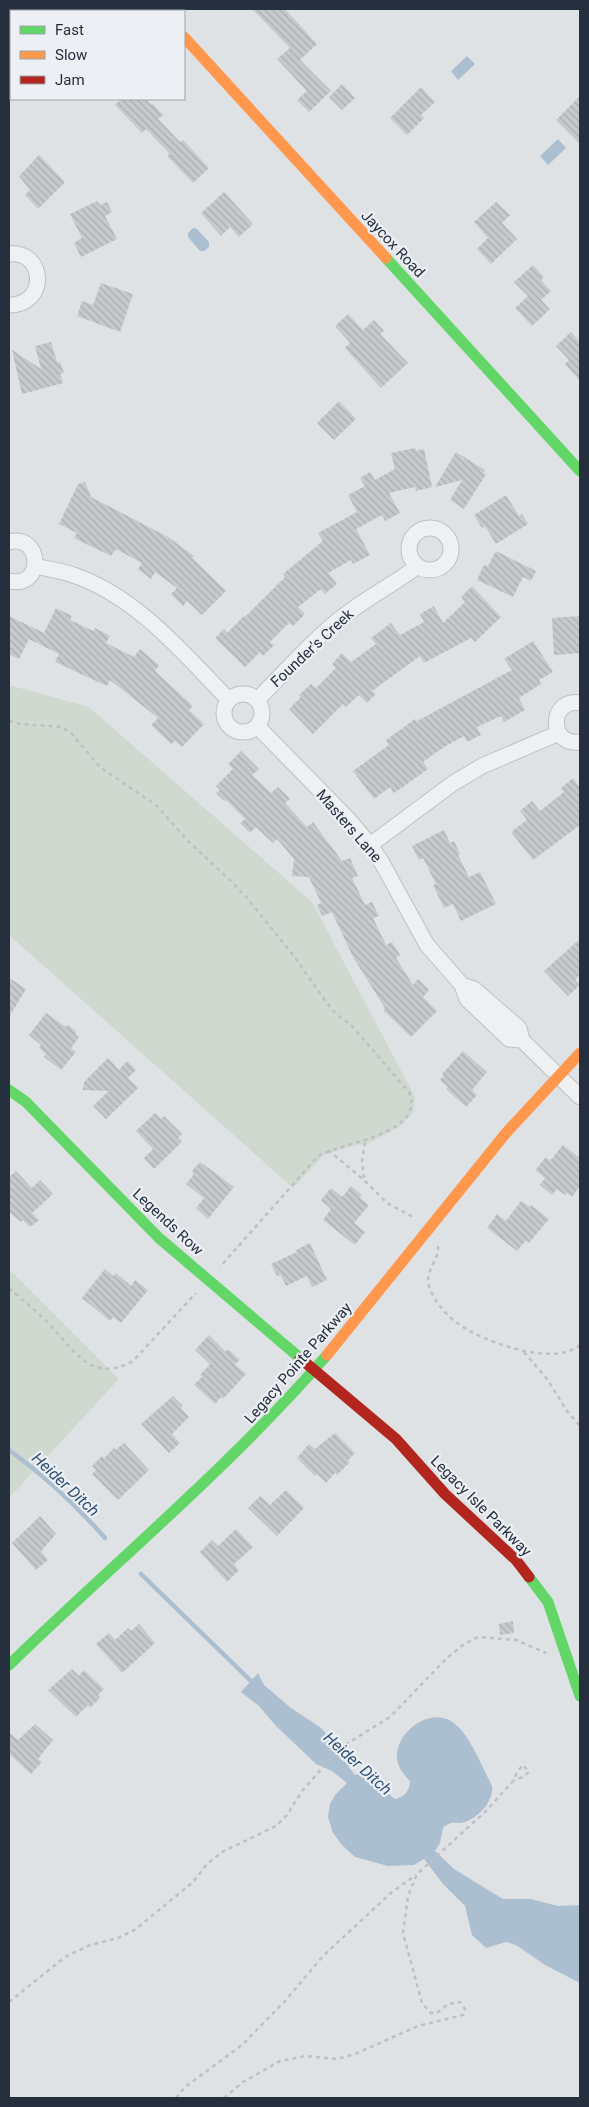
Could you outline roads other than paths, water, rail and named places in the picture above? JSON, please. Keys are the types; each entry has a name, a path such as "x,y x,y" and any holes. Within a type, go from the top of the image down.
{"street":[{"name":"Jaycox Road","path":"185,38 580,471"},
{"path":"9,254 22,256 30,260 38,277 37,287 33,296 26,302 9,305"},
{"path":"9,542 20,542 27,545 35,558 32,574 18,582 9,581"},
{"path":"35,566 76,576 107,591 136,610 161,632 229,700"},
{"name":"Founder's Creek","path":"257,700 335,622 418,566"},
{"path":"240,694 246,694 257,700 262,710 262,716 257,726 245,732 232,729 224,712 229,700 240,694"},
{"path":"580,703 570,704 559,712 556,726 558,733 569,742 580,742"},
{"name":"Masters Lane","path":"257,726 348,820 370,846 382,863 427,945 462,985 467,999 493,1014 509,1039 522,1040 580,1097"},
{"path":"370,846 452,784 482,766 558,733"},
{"name":"Legacy Pointe Parkway","path":"9,1665 62,1612 206,1484 243,1448 313,1370 492,1149 580,1053"},
{"name":"Legends Row","path":"9,1090 26,1102 159,1238 313,1370"},
{"name":"Legacy Isle Parkway","path":"313,1370 396,1439 445,1494 516,1560 548,1602 580,1696"}],"water":[{"path":"467,56 475,64 458,80 451,71"},
{"path":"558,139 566,148 548,165 540,156"},
{"path":"193,228 197,229 209,242 209,247 204,251 200,251 188,237 188,233"},
{"path":"258,1673 264,1685 291,1708 320,1727 330,1738 333,1746 355,1775 362,1772 395,1799 406,1793 410,1782 399,1766 397,1756 399,1745 405,1735 413,1727 434,1717 445,1718 455,1724 471,1744 492,1786 492,1792 488,1803 470,1820 462,1823 452,1823 443,1828 440,1843 435,1851 454,1869 503,1899 531,1899 558,1906 580,1905 580,1983 545,1965 516,1945 506,1942 486,1948 472,1935 465,1906 443,1884 424,1859 414,1865 388,1866 355,1857 342,1845 333,1833 328,1817 330,1804 335,1795 347,1783 332,1771 316,1764 276,1726 259,1706 241,1692"}],"waterway":[{"name":"Heider Ditch","path":"9,1450 60,1491 105,1538"},
{"name":"Heider Ditch","path":"141,1574 255,1685"}]}
